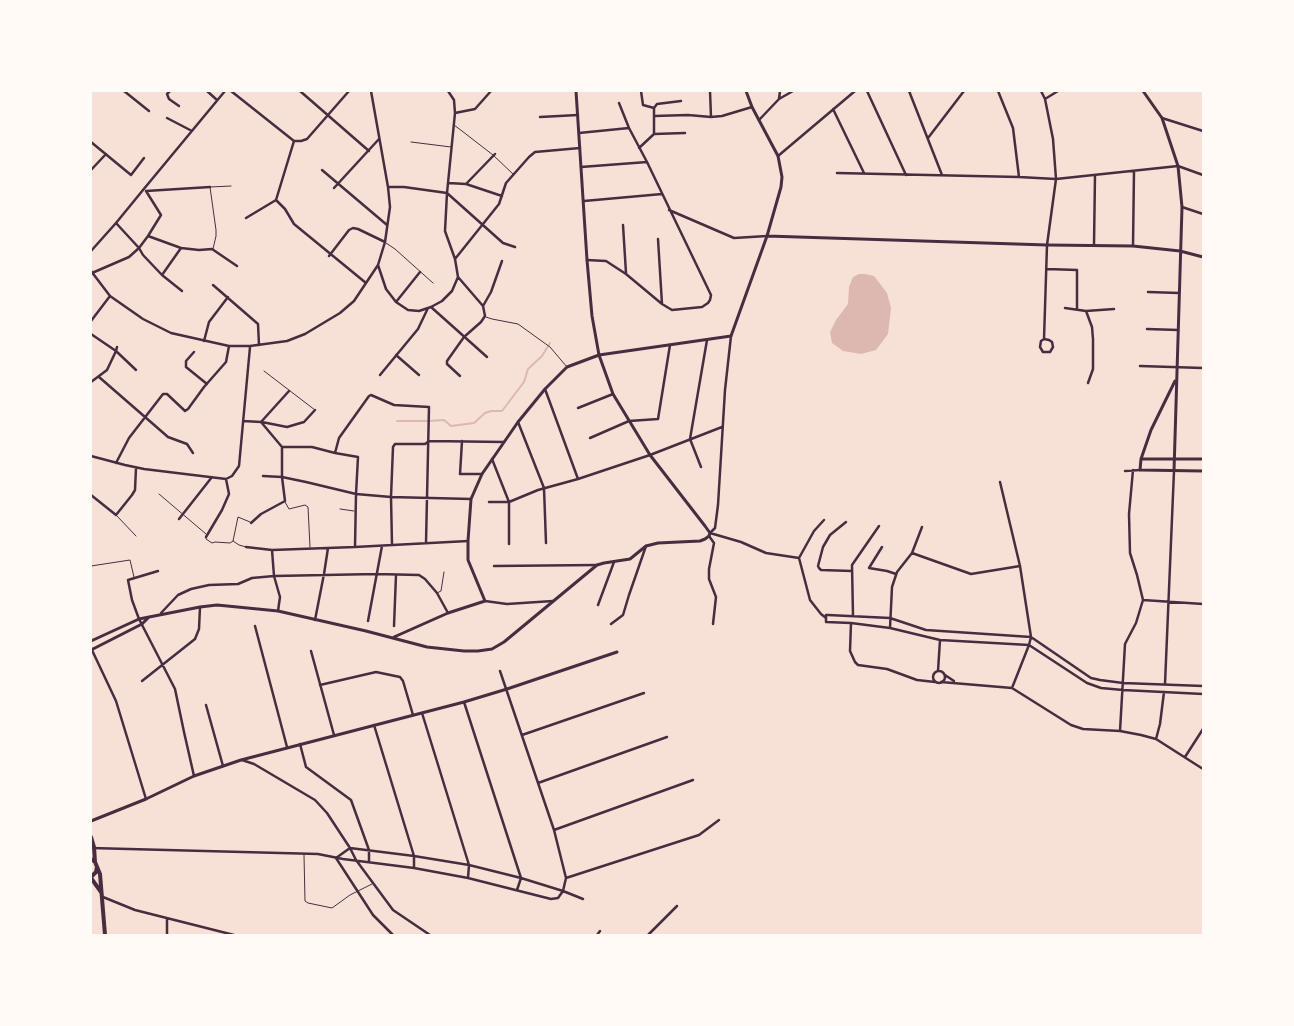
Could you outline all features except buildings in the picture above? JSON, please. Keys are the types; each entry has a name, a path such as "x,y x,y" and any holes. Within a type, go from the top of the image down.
{"main road":[{"path":"91,837 93,861 100,874 104,935"},
{"path":"97,867 96,872 91,878 102,896"}],"street":[{"path":"124,91 149,111"},
{"path":"170,91 167,94 169,99 178,106"},
{"path":"207,91 218,100"},
{"path":"91,251 144,191 225,91"},
{"path":"231,91 294,141 307,139 348,91"},
{"path":"300,91 369,151"},
{"path":"144,191 160,215 148,236 129,257 92,272 110,296 143,320 171,333 229,346 259,345 287,340 305,334 340,313 354,301 378,265 385,242 390,207 371,91"},
{"path":"448,91 454,100 455,113 444,231 455,259 458,277 483,306 485,316 464,337 447,362 460,376"},
{"path":"455,113 475,109 491,91"},
{"path":"576,91 587,260 592,316 599,355 612,394 650,455 714,543 709,569 709,579 716,597 713,624"},
{"path":"640,91 643,105 654,108"},
{"path":"710,91 711,117"},
{"path":"91,641 139,619 200,606 217,605 278,611 394,637 427,647 478,651 492,648 504,642 597,565 604,562 630,559 646,546 658,543 700,541 705,539 715,528 718,505 722,427 731,336 767,236 782,177 778,156 752,107 746,91"},
{"path":"779,99 780,91"},
{"path":"759,120 779,99 793,91"},
{"path":"778,156 855,91"},
{"path":"867,91 906,175"},
{"path":"909,91 942,175"},
{"path":"928,138 964,91"},
{"path":"998,91 1013,128 1019,177"},
{"path":"1041,91 1045,99 1053,139 1056,179 1048,245 1044,339 1040,343 1041,350 1050,352 1053,347 1052,342 1044,339"},
{"path":"1045,99 1058,91"},
{"path":"1143,91 1162,118 1178,166 1182,207 1165,684"},
{"path":"654,134 654,108 657,104 681,101"},
{"path":"587,260 606,261 672,310 702,307 708,304 710,300 711,295 629,128 619,103"},
{"path":"654,116 722,116 752,107"},
{"path":"833,109 864,174"},
{"path":"540,117 578,114"},
{"path":"167,118 192,131"},
{"path":"1162,118 1203,131"},
{"path":"579,133 629,128"},
{"path":"640,148 654,134 686,133"},
{"path":"334,188 379,139"},
{"path":"246,218 276,200 294,141"},
{"path":"91,142 131,175 144,158"},
{"path":"455,259 499,204 506,183 525,160 535,152 580,148"},
{"path":"91,170 106,154"},
{"path":"466,184 494,154"},
{"path":"581,167 647,162"},
{"path":"838,173 1056,179 1178,166 1203,175"},
{"path":"322,170 387,225"},
{"path":"1133,246 1134,171"},
{"path":"1094,245 1095,175"},
{"path":"448,183 466,184 502,196"},
{"path":"144,191 210,187"},
{"path":"388,187 404,187 446,194 503,243 515,247"},
{"path":"584,201 662,194"},
{"path":"276,200 285,209 294,224 366,283"},
{"path":"1182,207 1203,214"},
{"path":"669,210 734,238 767,236 1133,246 1180,251 1203,257"},
{"path":"116,223 162,275 182,290"},
{"path":"623,225 626,274"},
{"path":"330,255 349,230 353,228 385,242"},
{"path":"148,236 181,248 212,249 237,266"},
{"path":"658,239 662,304"},
{"path":"162,275 181,248"},
{"path":"483,306 491,292 502,261"},
{"path":"378,265 386,288 396,302 408,310 419,311 442,301 452,291 458,277"},
{"path":"1047,269 1077,270 1077,309"},
{"path":"396,302 420,272"},
{"path":"213,285 258,324 259,345"},
{"path":"1148,292 1178,294"},
{"path":"91,321 110,296"},
{"path":"204,341 209,322 228,297"},
{"path":"429,308 487,357"},
{"path":"380,375 418,329 429,308"},
{"path":"1065,308 1086,310 1114,309"},
{"path":"1086,310 1094,339 1093,368 1088,383"},
{"path":"1147,328 1178,330"},
{"path":"91,334 116,351 136,370"},
{"path":"485,601 468,560 471,499 482,474 492,459 545,388 567,367 599,355 731,336"},
{"path":"701,467 690,439 707,340"},
{"path":"590,438 629,421 658,419 670,344"},
{"path":"116,463 129,438 165,394 186,410 226,362 229,346"},
{"path":"92,458 136,467 212,478 226,479 232,476 239,466 250,346"},
{"path":"91,382 107,370 117,347"},
{"path":"194,352 186,361 186,367 207,384"},
{"path":"396,355 419,375"},
{"path":"1140,366 1203,368"},
{"path":"99,377 168,437 187,444 193,453"},
{"path":"1140,470 1151,430 1177,378"},
{"path":"545,388 578,479"},
{"path":"261,422 289,391"},
{"path":"578,408 612,394"},
{"path":"335,453 339,438 371,395 394,405 429,407 426,543"},
{"path":"243,421 287,427 304,422 315,410"},
{"path":"252,523 261,514 285,500 282,477 282,447 261,422"},
{"path":"518,422 544,488 546,543"},
{"path":"489,502 509,502 544,488 578,479 650,455 722,427"},
{"path":"392,545 391,497 393,446 395,444 425,444 429,441 504,442"},
{"path":"462,441 460,474 482,474"},
{"path":"282,447 312,448 358,457 355,547"},
{"path":"1142,458 1203,459"},
{"path":"492,459 509,502 509,544"},
{"path":"91,495 116,515 135,490 136,467"},
{"path":"1120,731 1125,644 1136,622 1143,600 1130,554 1129,514 1133,470"},
{"path":"1125,471 1203,471"},
{"path":"263,476 282,477 356,494 471,499"},
{"path":"179,519 212,478"},
{"path":"206,536 222,510 228,494 226,479"},
{"path":"1000,482 1020,566 1031,637 1012,688"},
{"path":"824,520 814,531 799,558 810,600 828,622 890,628 940,640 1029,644 1088,683 1101,688 1203,694"},
{"path":"846,522 830,535 822,547 818,566 821,570 852,571"},
{"path":"853,616 852,565 879,526"},
{"path":"890,628 892,587 897,574 912,553 922,528"},
{"path":"709,535 741,542 766,553 799,558"},
{"path":"246,547 272,550 468,541"},
{"path":"368,621 382,546"},
{"path":"611,624 624,615 646,546"},
{"path":"882,547 869,568 897,574"},
{"path":"315,620 328,548"},
{"path":"272,550 274,576 280,597 278,611"},
{"path":"912,553 971,574 1020,566"},
{"path":"598,604 614,562"},
{"path":"494,566 597,565"},
{"path":"158,571 128,580 132,600 139,619 175,689 194,776"},
{"path":"161,613 178,595 191,589 209,585 238,584 252,578 274,576 376,574 419,575 438,594 448,613"},
{"path":"394,626 396,575"},
{"path":"1143,600 1203,604"},
{"path":"394,637 448,613 485,601 506,604 553,601"},
{"path":"142,682 195,639 199,629 200,606"},
{"path":"826,618 828,615 890,618 926,630 1031,637 1091,678 1123,682 1203,686"},
{"path":"146,799 116,701 92,649 142,624 150,616"},
{"path":"851,623 850,651 858,665 887,669 923,682 955,682 1012,688 1071,725 1083,729 1120,731 1156,739 1203,769"},
{"path":"255,626 287,747"},
{"path":"923,682 938,671 940,640"},
{"path":"311,650 334,735"},
{"path":"91,821 146,799 194,776 241,760 464,702 617,652"},
{"path":"93,847 324,855 414,868 468,878 551,899 558,898 563,891 566,878 554,830 500,671"},
{"path":"938,671 955,682"},
{"path":"320,685 376,672 400,677 413,715"},
{"path":"934,674 935,682"},
{"path":"941,682 945,675"},
{"path":"1156,739 1164,692"},
{"path":"522,735 644,693"},
{"path":"464,702 521,878 517,890"},
{"path":"206,705 223,766"},
{"path":"422,713 469,865 468,878"},
{"path":"374,726 414,856 414,868"},
{"path":"1185,758 1203,729"},
{"path":"538,783 667,737"},
{"path":"300,744 306,767 351,800 369,850 370,861"},
{"path":"251,757 254,764"},
{"path":"241,760 254,764 315,800 327,813 356,860 393,910 430,935"},
{"path":"554,830 694,780"},
{"path":"566,878 700,834 719,820"},
{"path":"336,858 350,848 469,865 521,878 583,899"},
{"path":"336,858 373,915 393,935"},
{"path":"102,896 135,910 234,935"},
{"path":"648,935 677,906"},
{"path":"167,919 167,935"},
{"path":"597,935 600,931"}],"lane":[{"path":"453,125 494,154 513,174"},
{"path":"411,142 451,147"},
{"path":"212,249 216,230 210,187 231,186"},
{"path":"385,242 396,249 433,283"},
{"path":"485,316 518,324 550,348 567,367"},
{"path":"264,371 315,410"},
{"path":"159,494 212,543 230,543 233,541"},
{"path":"285,500 288,509 305,505 308,507 310,548"},
{"path":"340,509 356,511"},
{"path":"116,515 136,536"},
{"path":"233,541 238,517 252,523"},
{"path":"233,541 246,547"},
{"path":"91,566 130,560 134,578"},
{"path":"438,594 441,591 444,572"},
{"path":"304,854 306,902 332,908 357,890 372,883"}],"shaded area":[{"path":"859,274 874,276 887,293 891,308 888,334 876,350 861,354 843,351 832,343 830,332 848,304 849,287 853,277"}],"waterway":[{"path":"397,421 444,420 451,426 474,423 485,413 502,411 524,382 528,369 542,356 550,343"}]}
